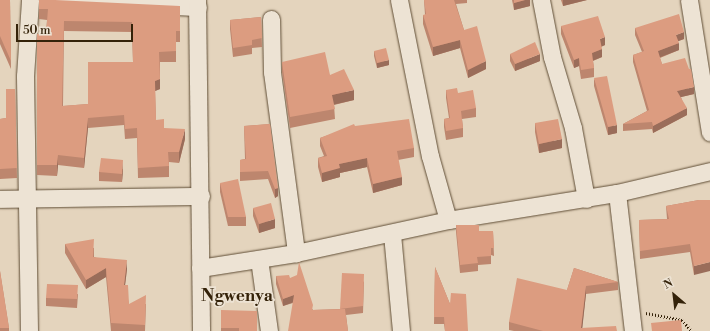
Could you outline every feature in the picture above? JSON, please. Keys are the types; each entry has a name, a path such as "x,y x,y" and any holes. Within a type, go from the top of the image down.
{"street":[{"path":"29,331 29,200 25,76 30,0"},
{"path":"49,0 197,3 201,196 201,331"},
{"path":"399,0 428,149 448,220"},
{"path":"541,0 552,57 573,128 586,199"},
{"path":"689,0 710,132"},
{"path":"271,19 272,72 296,252"},
{"path":"200,268 259,259 392,234 448,220 586,199 710,171"},
{"path":"617,193 633,331"},
{"path":"0,200 201,196"},
{"path":"392,234 401,331"},
{"path":"259,259 269,331"}],"path":[{"path":"630,312 682,320 692,331"}],"building":[{"path":"0,0 10,0 11,61 0,36"},
{"path":"39,0 180,6 180,31 176,31 176,51 159,52 160,79 155,81 156,120 164,119 164,128 185,129 179,152 168,152 169,166 138,168 137,128 125,129 124,115 88,118 84,158 58,155 57,165 37,165 37,34 46,34 48,9 39,9","holes":["64,21 132,22 133,62 88,62 88,104 62,106"]},
{"path":"424,0 454,0 464,30 477,26 486,61 468,70 460,40 433,47 423,15 426,14"},
{"path":"514,0 525,0 514,3"},
{"path":"679,14 684,32 676,35 679,43 658,51 662,64 685,58 689,69 691,69 694,87 677,91 687,108 653,126 652,122 623,124 649,110 633,55 644,51 635,28"},
{"path":"598,16 605,37 600,39 602,49 592,53 594,68 581,70 579,58 574,60 561,26"},
{"path":"261,17 262,38 252,40 252,45 233,48 230,20"},
{"path":"535,42 540,54 515,64 510,54"},
{"path":"386,48 389,60 377,63 374,51"},
{"path":"325,52 330,75 344,69 354,90 332,95 335,109 290,117 282,62"},
{"path":"607,76 617,125 608,127 594,78"},
{"path":"457,88 458,93 473,90 476,108 461,111 463,128 446,131 444,119 450,118 446,90"},
{"path":"6,89 15,89 17,168 0,169 0,119 6,118"},
{"path":"409,119 414,148 397,151 402,177 373,184 367,158 339,164 340,168 322,173 318,158 327,156 320,138 354,124 355,126"},
{"path":"558,119 562,139 539,144 535,123"},
{"path":"270,124 278,188 275,189 268,171 240,172 240,160 246,159 244,126"},
{"path":"101,158 123,160 122,174 99,172"},
{"path":"238,179 246,217 228,217 220,183"},
{"path":"699,200 710,200 710,262 694,266 690,244 640,251 639,220 669,219 666,206"},
{"path":"271,203 275,219 259,224 253,208"},
{"path":"456,225 479,225 479,231 493,231 494,248 491,248 491,256 477,257 478,263 460,265"},
{"path":"94,239 93,257 127,260 124,285 128,285 129,304 146,295 145,325 111,323 106,268 86,280 65,244"},
{"path":"299,262 313,305 312,310 345,309 348,331 288,331 294,295 283,299 276,276 289,275 290,278 297,275"},
{"path":"435,267 450,304 451,293 466,294 468,331 445,331 444,317 434,317"},
{"path":"574,268 618,282 586,286 581,328 616,326 617,331 543,331 509,322 517,278 567,290"},
{"path":"0,271 9,328 0,328"},
{"path":"342,273 364,274 363,306 340,309"},
{"path":"47,284 78,285 77,299 46,298"},
{"path":"221,310 257,311 257,331 239,331 239,328 221,328"},
{"path":"681,320 682,331 652,331 651,323"}],"district":[{"name":"Ngwenya","path":"237,297"}]}
